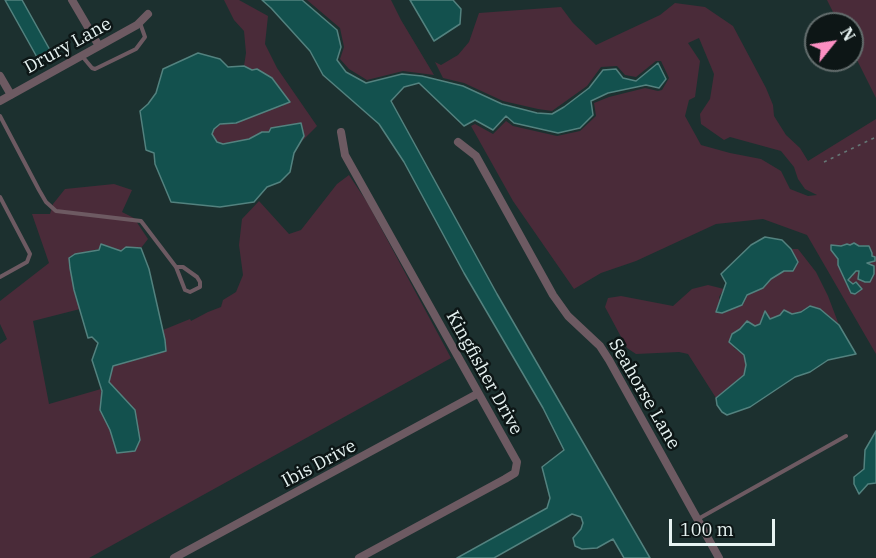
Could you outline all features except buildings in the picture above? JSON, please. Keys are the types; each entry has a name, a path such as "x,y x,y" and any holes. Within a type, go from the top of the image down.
{"street":[{"path":"72,0 99,46"},
{"name":"Drury Lane","path":"0,101 140,23 148,14"},
{"path":"0,76 11,95"},
{"name":"Kingfisher Drive","path":"341,132 345,155 517,462 515,473 359,558"},
{"name":"Seahorse Lane","path":"458,142 476,156 553,295 568,316 600,346 719,558"},
{"name":"Ibis Drive","path":"174,558 477,394"}],"lane":[{"path":"82,56 95,69 136,49 145,37 140,23"},
{"path":"0,116 46,202 56,211 141,221 176,267 185,290 190,292 200,287 197,277 183,267 176,267"},
{"path":"0,197 30,254 27,262 0,277"},
{"path":"697,519 846,436"}],"path":[{"path":"824,162 876,137"}],"shaded area":[{"path":"224,0 239,0 268,16 265,44 277,68 317,126 302,141 304,136 301,123 271,128 268,132 249,139 223,144 217,142 212,134 214,129 221,124 236,123 254,114 283,106 283,91 244,66 246,53 244,31 234,20"},
{"path":"307,0 391,0 434,75 403,71 367,80 349,69 340,59 344,47 340,28"},
{"path":"827,0 876,0 876,98 863,72 864,12 833,12"},
{"path":"675,3 705,7 733,26 766,88 773,105 774,116 786,135 800,148 808,161 876,119 876,354 807,235 763,219 716,224 636,261 601,273 574,289 513,201 471,126 475,124 493,134 506,121 513,126 557,136 580,131 596,116 594,103 645,88 662,90 669,78 661,61 656,61 636,77 625,75 617,66 601,67 587,86 552,111 503,101 464,83 443,78 435,62 441,65 458,55 469,42 479,13 561,7 573,23 596,45 660,15","holes":["699,38 714,74 710,99 700,114 701,124 724,140 730,137 781,151 794,167 805,189 817,195 808,196 790,189 781,171 761,159 701,145 685,116 689,100 695,97 700,61 688,43","844,244 869,246 872,252 870,261 867,263 874,266 874,274 865,282 859,279 859,271 853,274 848,280 849,283 859,284 860,287 851,293 837,257"]},
{"path":"349,175 367,202 451,358 89,558 0,558 0,344 7,339 0,324 0,301 49,263 32,214 50,214 53,204 65,189 114,184 132,190 122,212 134,218 148,239 141,248 121,251 101,244 99,249 75,254 69,258 74,290 80,309 33,321 49,404 101,389 101,410 117,452 135,410 109,382 113,365 165,351 163,330 190,319 191,321 221,307 223,300 236,292 243,275 239,245 242,219 259,201 289,234 301,230 337,184"},
{"path":"791,249 798,249 816,272 839,325 820,309 810,306 801,312 770,319 765,312 760,324 755,326 747,321 732,334 734,348 744,355 746,365 744,375 716,398 688,354 679,352 636,354 627,348 605,307 608,298 621,296 673,306 692,289 708,285 724,289 719,297 723,313 742,305 747,295 763,288 771,279 784,271 793,271 798,262"}],"water":[{"path":"5,0 22,0 50,50 38,59"},
{"path":"262,0 302,0 337,30 341,47 337,60 346,72 366,83 402,74 422,76 463,86 502,104 537,113 552,114 564,107 589,88 603,70 616,69 623,78 636,81 658,63 666,79 659,88 646,85 608,93 591,101 593,115 580,128 558,133 514,123 506,116 493,130 475,120 464,126 419,83 404,87 391,101 497,294 650,558 624,558 613,539 597,548 582,549 575,546 573,538 583,523 581,517 572,514 494,558 457,558 547,508 550,498 542,467 564,450 543,408 464,273 404,162 379,124 323,75 310,51"},
{"path":"410,0 453,0 461,9 460,24 434,41"},
{"path":"198,53 220,59 228,67 244,66 252,70 257,69 272,78 290,102 236,123 220,124 212,134 217,142 223,144 249,139 262,132 269,132 271,128 301,123 304,136 294,153 290,172 280,182 267,187 254,202 220,207 171,202 155,164 154,153 146,150 140,111 156,93 163,69"},
{"path":"765,237 782,240 791,249 798,262 793,271 784,271 771,279 763,288 747,295 742,305 722,313 716,312 726,283 721,274 751,245"},
{"path":"854,243 859,246 869,246 872,256 875,257 875,261 867,263 874,266 874,274 870,282 858,279 859,271 856,271 848,280 853,284 856,282 862,289 855,294 851,293 838,265 838,259 831,250 831,245 841,246"},
{"path":"101,244 121,251 126,247 141,248 149,269 165,340 166,351 113,366 109,382 135,410 140,440 135,451 117,453 110,430 100,410 102,391 92,360 98,343 92,337 88,338 70,268 69,258 75,254 99,250"},
{"path":"810,306 820,309 839,325 856,354 828,360 810,372 795,377 750,407 727,415 722,412 717,405 716,398 744,375 746,365 744,355 729,342 732,334 747,321 755,326 760,324 765,311 770,319 780,315 784,310 792,314 801,312"},
{"path":"876,431 876,483 868,484 859,494 854,484 854,477 864,469 865,450"}]}
